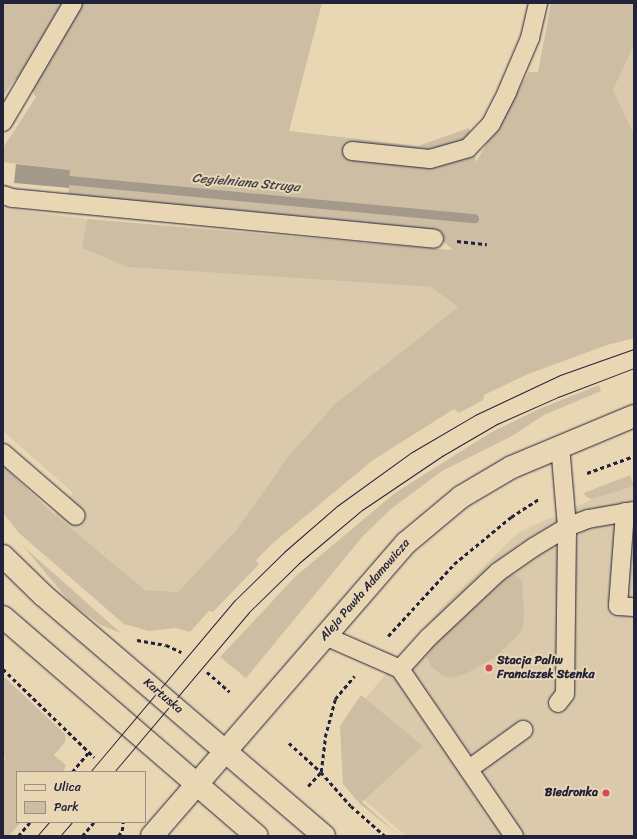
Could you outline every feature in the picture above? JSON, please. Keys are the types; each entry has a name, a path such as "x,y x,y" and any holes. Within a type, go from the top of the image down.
{"street":[{"name":"Aleja Pawła Adamowicza","path":"152,836 406,543 461,497 512,467 634,416"},
{"name":"Kartuska","path":"3,556 43,595 227,751 324,836"},
{"path":"3,617 257,836"}],"lane":[{"path":"3,122 73,3"},
{"path":"352,151 430,159 468,148 491,124 507,92 530,38 538,3"},
{"path":"3,195 12,198 434,239"},
{"path":"558,703 565,694 567,527 560,446"},
{"path":"3,453 76,516"},
{"path":"400,669 428,638 498,572 567,527 588,519 629,512 618,606 634,608"},
{"path":"325,636 400,669 470,769 514,836"},
{"path":"470,769 523,730"}],"path":[{"path":"134,639 166,645 181,652"},
{"path":"3,669 94,757"},
{"path":"207,672 230,692"},
{"path":"307,788 321,772 325,737"},
{"path":"289,743 321,772 351,806 385,836"},
{"path":"73,771 88,752"},
{"path":"18,836 29,823"},
{"path":"82,836 93,823"},
{"path":"118,836 122,831 122,823"}],"shaded area":[{"path":"634,45 634,134 613,90"},
{"path":"16,164 70,170 69,188 14,183"},
{"path":"3,208 87,219 82,248 127,267 431,287 458,307 378,370 288,457 237,529 178,592 145,590 55,515 73,493 3,431"},
{"name":"Stacja Paliw Franciszek Stenka","path":"634,484 634,836 406,836 349,787 344,724 439,610 519,532 615,489"}],"green space":[{"path":"3,3 64,3 19,82 15,79 3,96"},
{"path":"81,3 322,3 289,131 418,146 469,128 476,162 529,72 538,72 551,3 634,3 634,45 613,90 634,134 634,338 607,345 528,374 484,395 483,400 459,413 454,409 373,460 273,543 256,560 259,564 213,612 209,611 190,632 176,628 149,631 124,624 19,533 3,513 3,466 55,515 145,590 178,592 237,529 288,457 334,405 458,307 431,287 127,267 82,248 87,219 453,250 429,229 68,199 70,170 3,162 3,148 36,97 32,91"},
{"path":"599,385 601,391 544,415 512,436 442,471 391,509 363,536 246,678 220,657 296,576 395,493 490,433 539,409"},
{"path":"630,475 634,486 592,499 586,497 584,493"},
{"path":"23,546 121,633 101,625 70,602"},
{"path":"515,575 522,581 524,616 523,627 519,634 494,658 467,673 451,678 443,676 431,666 427,657 432,647 506,576"},
{"path":"3,676 65,734 65,742 54,755 66,765 63,771 16,771 16,823 20,823 9,836 3,836 3,762 5,758 3,749"},
{"path":"361,695 423,746 362,802 400,836 360,804 343,784 340,726"}],"waterway":[{"name":"Cegielniana Struga","path":"58,179 474,218"}],"tram line":[{"path":"91,771 234,601 284,552 337,506 412,452 475,415 560,375 634,349"},
{"path":"115,771 249,612 299,563 362,510 442,456 497,424 558,397 634,368"},
{"path":"37,836 48,823"},
{"path":"60,836 71,823"}],"place":[{"name":"Stacja Paliw Franciszek Stenka","path":"489,668"},
{"name":"Biedronka","path":"606,793"}]}
